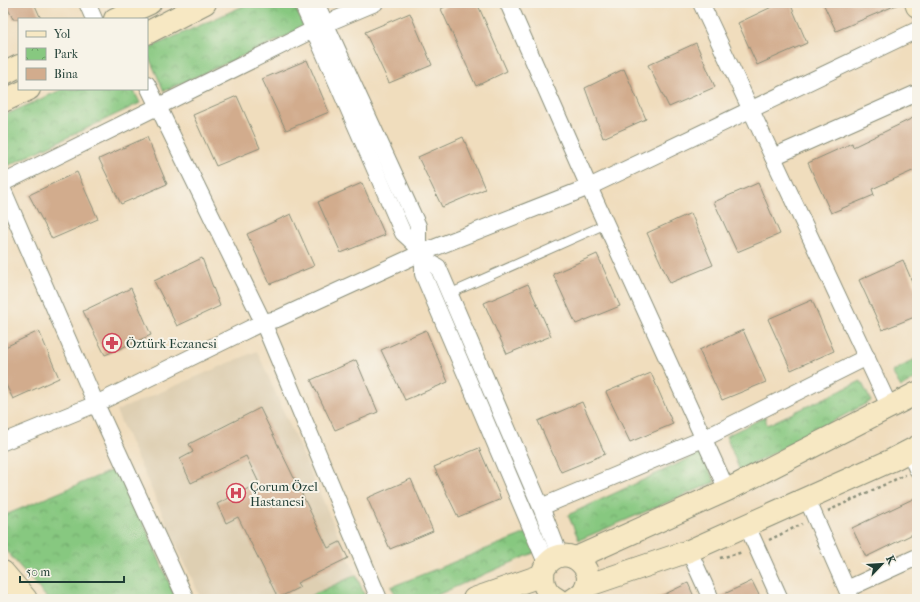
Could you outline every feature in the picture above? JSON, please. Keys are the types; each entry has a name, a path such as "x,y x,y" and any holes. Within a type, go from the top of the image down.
{"street":[{"path":"87,3 94,18"},
{"path":"117,18 150,3"},
{"path":"148,32 205,3"},
{"path":"302,3 320,27"},
{"path":"316,3 320,27 403,233 421,253 438,267 541,507 557,563 544,586 550,598"},
{"path":"3,183 320,27 375,3"},
{"path":"508,3 589,187 727,490"},
{"path":"701,3 890,408"},
{"path":"3,442 96,404 263,322 277,319 421,253 589,187 751,108 917,30"},
{"path":"3,74 18,66"},
{"path":"148,86 263,322 379,599"},
{"path":"3,101 27,90"},
{"path":"773,157 917,93"},
{"path":"3,190 96,404 186,599"},
{"path":"421,253 423,274 557,563"},
{"path":"541,507 703,439 867,357"},
{"path":"474,599 727,490 917,393"},
{"path":"580,592 689,551 807,499 914,456"},
{"path":"807,499 849,594 917,557"},
{"path":"747,526 780,599"},
{"path":"689,551 711,599"},
{"path":"557,563 586,570 580,592"},
{"path":"3,572 26,599"}],"lane":[{"path":"449,294 606,224"}],"shaded area":[{"name":"Çorum Özel Hastanesi","path":"257,351 356,575 304,599 201,599 116,411"}],"green space":[{"path":"250,3 293,3 305,28 164,91 148,55 148,49"},
{"path":"61,90 134,90 140,103 3,168 3,116"},
{"path":"917,358 917,378 901,387 892,372"},
{"path":"861,381 871,401 740,471 726,436 765,417 767,425"},
{"path":"701,453 715,482 579,540 568,515"},
{"path":"120,467 176,599 48,599 3,547 3,516"},
{"path":"529,532 538,551 428,599 399,599 391,587"},
{"path":"356,575 366,599 304,599"}],"building":[{"path":"5,3 34,3 41,18 18,18 13,19"},
{"path":"452,3 477,3 507,71 476,86 441,9"},
{"path":"780,3 790,3 807,43 757,65 738,23"},
{"path":"823,3 901,3 836,31"},
{"path":"410,13 432,65 389,83 365,32"},
{"path":"696,43 715,87 669,107 648,65"},
{"path":"307,60 329,112 286,130 262,79"},
{"path":"624,69 646,119 603,138 585,88"},
{"path":"237,96 260,148 216,166 193,115"},
{"path":"917,116 917,169 872,189 874,195 831,213 808,163 852,143 853,147"},
{"path":"147,137 167,184 121,204 99,159"},
{"path":"463,137 485,189 442,207 418,157"},
{"path":"77,172 98,219 52,239 29,195"},
{"path":"362,183 385,235 341,253 318,202"},
{"path":"758,183 780,234 737,252 714,202"},
{"path":"691,213 713,265 670,283 647,233"},
{"path":"291,214 314,266 270,284 247,234"},
{"path":"597,254 620,306 576,324 553,274"},
{"path":"202,258 220,306 177,326 154,281"},
{"path":"903,260 917,293 917,316 882,330 859,280"},
{"path":"528,284 551,336 507,354 484,303"},
{"path":"131,288 151,335 105,355 83,311"},
{"path":"812,300 834,351 791,370 768,319"},
{"path":"426,330 448,382 405,400 381,350"},
{"path":"743,330 766,382 722,400 699,350"},
{"path":"39,331 59,378 13,399 3,379 3,348"},
{"path":"356,360 378,412 335,430 311,380"},
{"path":"651,373 673,424 630,442 606,392"},
{"path":"582,402 605,454 561,472 538,421"},
{"path":"260,408 328,548 340,542 348,558 297,583 300,587 278,598 238,517 226,523 217,504 259,483 246,456 191,483 180,459 193,452 189,444"},
{"path":"479,448 501,499 458,517 434,467"},
{"path":"411,479 433,531 390,549 367,498"},
{"path":"917,497 917,532 866,557 852,528"},
{"path":"752,581 761,599 720,599 720,596"},
{"path":"688,583 695,599 655,599"}],"place":[{"name":"Öztürk Eczanesi","path":"112,343"},
{"name":"Çorum Özel Hastanesi","path":"236,493"}]}
